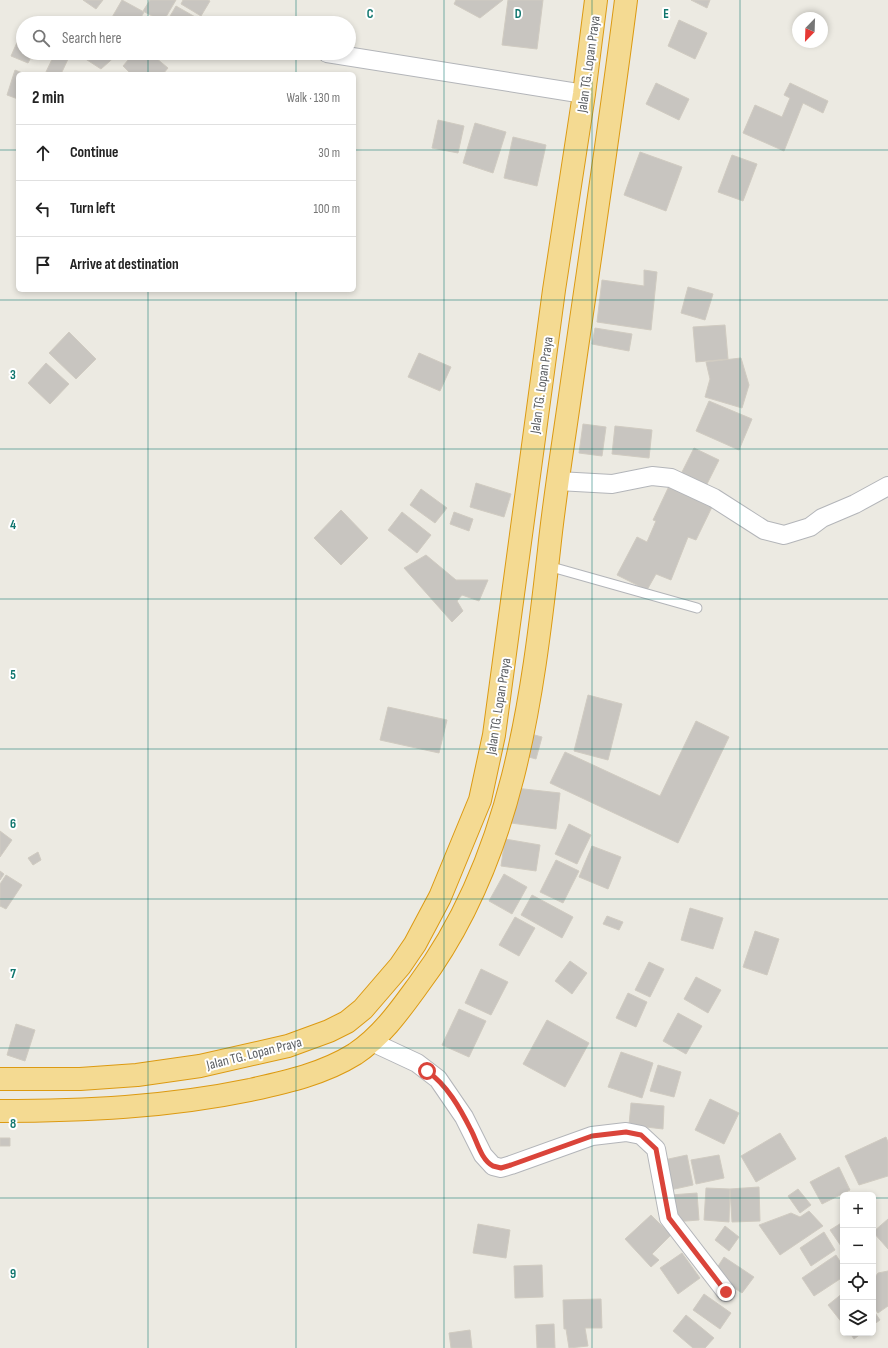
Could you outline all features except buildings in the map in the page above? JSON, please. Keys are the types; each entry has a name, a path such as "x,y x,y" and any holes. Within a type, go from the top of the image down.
{"highway":[{"name":"Jalan TG. Lopan Praya","path":"0,1079 80,1079 137,1075 200,1066 288,1046 329,1031 347,1022 363,1009 400,966 415,944 440,897 471,826 480,800 486,775 506,660 560,250 584,94 596,0"},
{"path":"0,1110 65,1111 158,1104 220,1096 279,1084 304,1076 352,1056 372,1042 389,1024 429,971 453,933 472,898 510,792 529,704 589,256 613,103 626,0"},
{"path":"560,250 589,256"}],"street":[{"path":"356,57 584,94"},
{"path":"558,481 612,484 652,476 671,478 714,498 764,530 784,535 810,527 822,518 855,504 888,486"},
{"path":"372,1042 417,1063 438,1079 464,1117 488,1163 493,1166 501,1168 511,1165 592,1136 626,1132 641,1135 656,1149 669,1218 726,1292"}],"lane":[{"path":"548,566 697,608"}],"route":[{"path":"427,1071 438,1079 443,1085 464,1117 472,1131 478,1147 488,1163 498,1168 511,1165 592,1136 607,1133 626,1132 641,1135 656,1149 669,1218 726,1292"}]}
